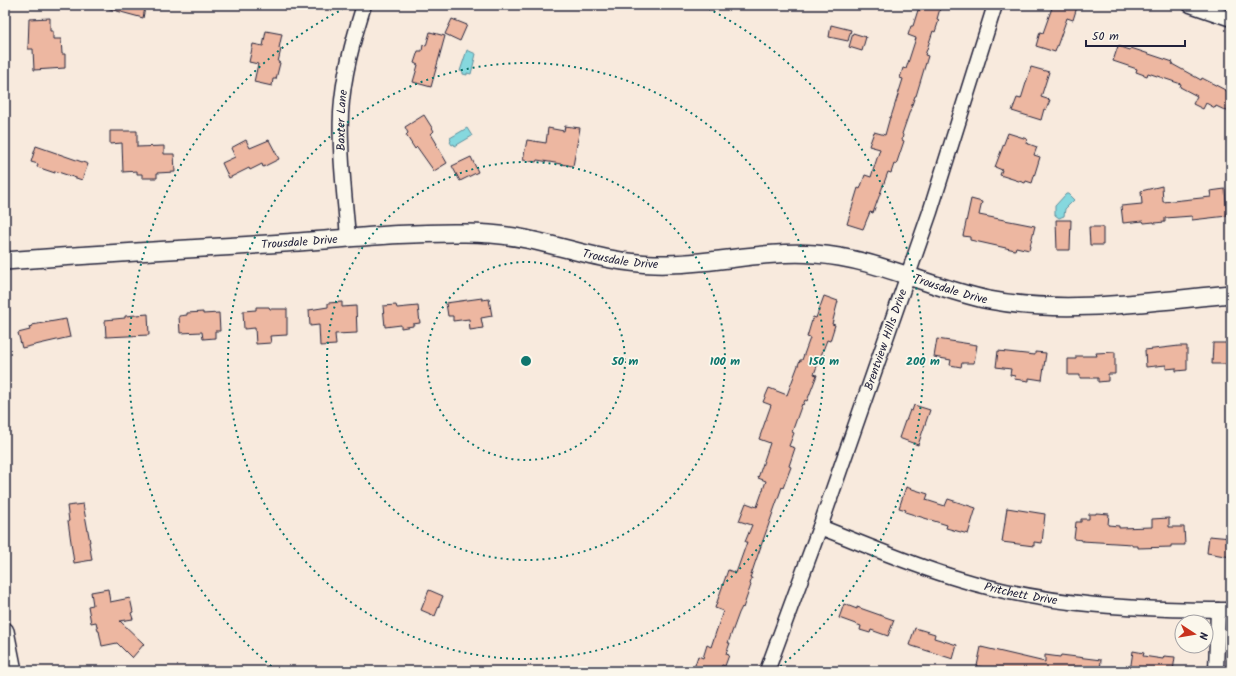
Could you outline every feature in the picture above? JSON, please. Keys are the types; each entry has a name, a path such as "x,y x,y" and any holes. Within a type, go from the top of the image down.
{"street":[{"name":"Baxter Lane","path":"348,238 341,144 341,113 347,65 364,5"},
{"name":"Brentview Hills Drive","path":"767,671 820,527 930,212 995,5"},
{"path":"1190,5 1231,19"},
{"name":"Trousdale Drive","path":"5,261 348,238 437,233 485,234 526,239 618,261 655,264 693,263 782,253 819,254 856,260 951,291 1007,303 1030,306 1089,306 1231,294"},
{"name":"Pritchett Drive","path":"820,527 932,570 1004,591 1045,599 1103,606 1224,610"},
{"path":"1216,671 1224,610"},
{"path":"5,631 13,671"}],"water":[{"path":"467,50 476,54 471,74 467,73 467,75 460,71"},
{"path":"467,128 472,136 455,146 454,144 452,145 450,138"},
{"path":"1066,194 1074,200 1065,209 1064,216 1059,218 1055,215 1055,206"}],"building":[{"path":"107,5 134,5 145,8 143,18 106,8"},
{"path":"923,5 941,5 937,19 939,20 935,32 933,31 925,55 928,56 916,96 902,134 902,140 904,141 896,165 894,164 891,173 888,172 873,213 870,212 863,229 847,224 858,188 860,189 865,175 871,177 880,149 869,146 874,132 885,135 903,79 900,78 903,68 906,69 916,38 908,35 911,26 913,26 918,10 921,11"},
{"path":"1053,5 1070,5 1077,7 1073,20 1067,18 1055,52 1036,46 1040,32 1043,33"},
{"path":"50,18 50,31 53,31 53,39 61,39 62,54 65,54 65,68 34,70 33,49 28,49 29,19"},
{"path":"452,19 467,25 460,41 445,34"},
{"path":"831,25 851,30 848,41 829,37"},
{"path":"266,31 282,34 278,62 280,63 276,79 273,79 272,86 254,82 258,64 249,62 253,44 263,46"},
{"path":"430,32 445,36 431,87 413,82 418,65 414,63 418,51 422,51 423,45 426,46"},
{"path":"853,33 866,37 862,51 849,47"},
{"path":"1118,46 1130,50 1131,48 1173,62 1172,64 1201,80 1202,78 1231,93 1231,113 1216,106 1215,108 1206,103 1203,109 1193,104 1197,96 1180,87 1181,84 1148,73 1147,76 1136,72 1137,69 1113,61"},
{"path":"1031,67 1049,72 1041,97 1050,100 1046,110 1044,109 1041,120 1012,111 1017,98 1021,99"},
{"path":"424,115 434,131 431,134 447,163 434,171 417,147 415,149 406,135 408,133 405,127"},
{"path":"565,126 580,128 573,166 537,160 536,162 523,160 527,140 546,143 548,128 564,131"},
{"path":"110,131 137,131 137,147 164,146 164,154 174,154 175,172 157,173 157,178 142,178 142,174 137,174 137,171 123,172 122,143 110,144"},
{"path":"1008,133 1027,139 1026,143 1037,147 1034,155 1040,157 1032,183 1026,181 1025,183 1000,175 1002,170 995,167"},
{"path":"246,140 250,148 269,140 279,159 263,167 262,164 250,170 249,168 229,178 222,163 235,157 231,148"},
{"path":"36,146 88,164 82,180 37,167 38,164 31,162"},
{"path":"471,157 478,172 460,181 452,166"},
{"path":"1162,186 1163,202 1211,197 1210,191 1225,189 1227,216 1192,220 1192,216 1165,218 1165,222 1144,223 1143,221 1123,223 1121,206 1142,204 1141,191"},
{"path":"971,199 982,202 979,215 1035,226 1029,250 1016,247 1015,250 970,240 970,237 963,236"},
{"path":"1056,220 1071,220 1070,250 1057,250"},
{"path":"1089,227 1103,227 1103,245 1090,245"},
{"path":"824,296 838,301 832,324 835,325 830,341 827,340 814,374 817,375 807,401 805,400 803,405 802,404 792,432 794,433 789,446 795,448 789,466 791,467 783,488 782,487 755,563 750,578 752,578 751,585 743,608 742,607 739,613 728,643 730,643 726,654 729,655 725,666 722,665 720,671 693,671 698,656 703,658 707,645 711,647 723,611 715,608 728,570 736,573 747,542 745,542 752,525 739,521 746,503 757,507 766,481 758,478 770,443 759,439 771,405 763,402 769,388 787,395 810,338 807,337 813,317 816,318"},
{"path":"482,298 482,300 489,299 492,316 481,318 483,328 470,330 469,319 453,321 453,316 448,316 446,303"},
{"path":"342,302 342,307 356,306 357,333 335,334 336,345 320,346 319,325 310,326 309,310 328,307 328,303"},
{"path":"396,305 397,308 418,306 420,323 401,328 401,325 385,327 383,306"},
{"path":"256,307 287,309 287,335 270,336 271,343 256,344 255,328 244,329 243,311 256,310"},
{"path":"203,312 203,314 219,313 220,331 215,331 215,338 203,339 202,332 180,333 179,316 187,315 187,313"},
{"path":"148,314 149,335 106,337 105,320"},
{"path":"66,319 70,337 22,348 18,333 30,330 29,327 32,325"},
{"path":"937,339 977,345 974,363 962,363 961,367 950,365 951,360 934,357"},
{"path":"1213,343 1231,343 1231,364 1212,364"},
{"path":"1187,346 1187,370 1176,371 1176,368 1166,369 1166,365 1146,367 1145,350"},
{"path":"998,351 1035,355 1035,352 1046,353 1042,380 1029,378 1029,381 1014,379 1015,376 1010,375 1011,369 996,367"},
{"path":"1115,352 1115,374 1108,374 1108,381 1098,382 1098,378 1080,378 1080,375 1068,375 1068,359 1076,359 1076,356 1097,356 1096,353"},
{"path":"914,405 930,410 918,445 899,438 910,410 912,411"},
{"path":"906,487 928,494 926,500 945,506 948,499 976,508 968,534 946,528 947,525 905,512 906,510 899,508"},
{"path":"83,504 92,560 74,563 67,506"},
{"path":"1007,508 1045,514 1042,543 1034,542 1034,546 1002,542"},
{"path":"1089,514 1109,514 1108,525 1119,526 1119,528 1152,527 1152,519 1169,518 1169,527 1184,527 1185,545 1138,548 1138,546 1132,546 1132,544 1082,541 1074,539 1076,522 1081,522 1081,519 1089,519"},
{"path":"1209,536 1231,538 1231,557 1207,553"},
{"path":"108,589 110,602 130,598 133,619 120,621 144,644 132,658 117,643 102,646 96,622 91,623 88,606 93,605 91,592"},
{"path":"429,590 443,596 435,616 421,610"},
{"path":"844,604 894,620 888,636 871,630 870,633 860,630 861,626 839,618"},
{"path":"915,628 935,634 934,638 957,645 953,659 909,645"},
{"path":"981,647 1045,662 1045,655 1060,657 1061,655 1101,660 1100,671 998,671 977,666"},
{"path":"1133,651 1144,653 1143,656 1163,659 1164,656 1175,657 1173,671 1130,671"}]}
